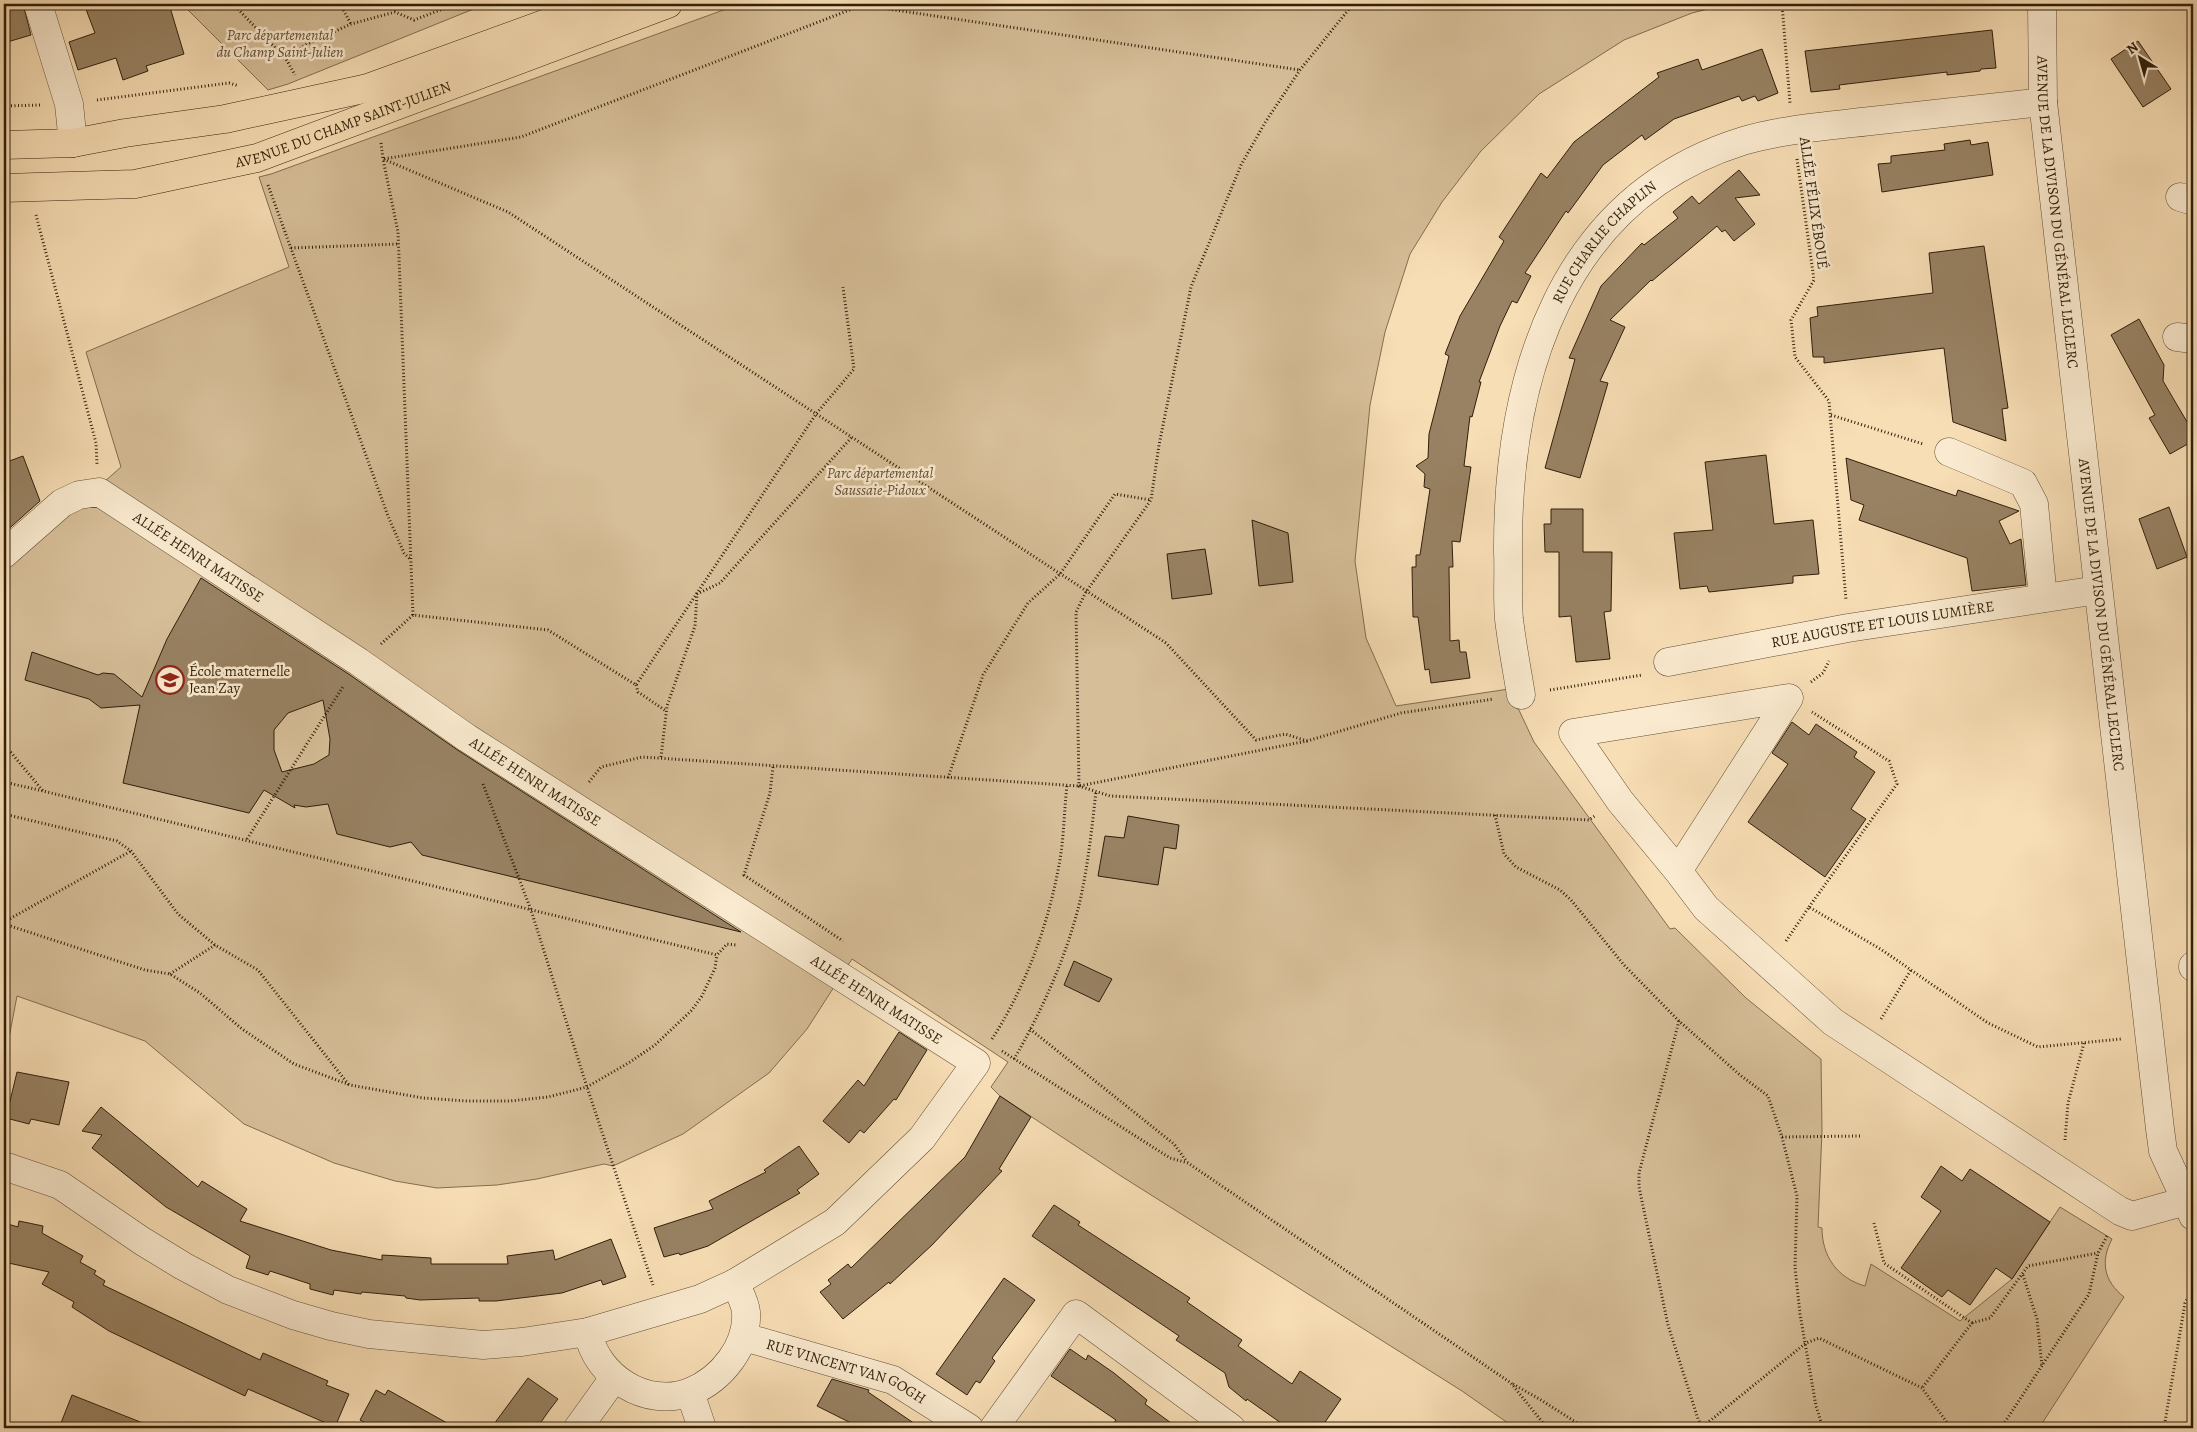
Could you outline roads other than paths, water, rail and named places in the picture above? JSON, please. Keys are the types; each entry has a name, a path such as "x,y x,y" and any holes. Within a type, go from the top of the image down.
{"main road":[{"name":"AVENUE DU CHAMP SAINT-JULIEN","path":"4,145 73,144 125,132 225,119 368,88 599,4"},
{"name":"AVENUE DU CHAMP SAINT-JULIEN","path":"16,187 134,184 256,158 668,4"}],"street":[{"path":"38,4 70,104 73,144"},
{"name":"AVENUE DE LA DIVISON DU GÉNÉRAL LECLERC","path":"2042,4 2043,102 2163,1151 2191,1206"},
{"name":"RUE CHARLIE CHAPLIN","path":"1521,695 1509,618 1511,487 1518,428 1530,371 1552,308 1581,258 1620,214 1674,171 1743,141 1792,130 2043,102"},
{"path":"1949,452 2023,483 2034,504 2043,598"},
{"name":"ALLÉE HENRI MATISSE","path":"4,554 62,503 79,496 99,492 359,662 467,738 572,804 983,1052 922,1138 835,1222 735,1283"},
{"name":"RUE AUGUSTE ET LOUIS LUMIÈRE","path":"1668,662 1848,628 2098,590"},
{"path":"1678,871 1789,698 1573,733 1620,801 1706,908 1833,1022 2120,1211 2132,1216 2191,1206"},
{"path":"4,1166 60,1185 142,1242 228,1290 331,1326 369,1334 483,1345 559,1338 588,1332 662,1311 735,1283 746,1311 744,1336 726,1366 708,1381 690,1392 667,1396 646,1393 629,1387 614,1378 598,1360 591,1346 588,1332"},
{"path":"994,1428 1076,1314 1231,1428"},
{"name":"RUE VINCENT VAN GOGH","path":"744,1336 893,1380 969,1428"},
{"path":"578,1428 614,1378"},
{"path":"690,1392 702,1428"}],"place":[{"name":"École maternelle Jean Zay","path":"170,680"}],"park label":[{"name":"Parc départemental du Champ Saint-Julien","path":"280,44"},
{"name":"Parc départemental Saussaie-Pidoux","path":"880,482"}]}
